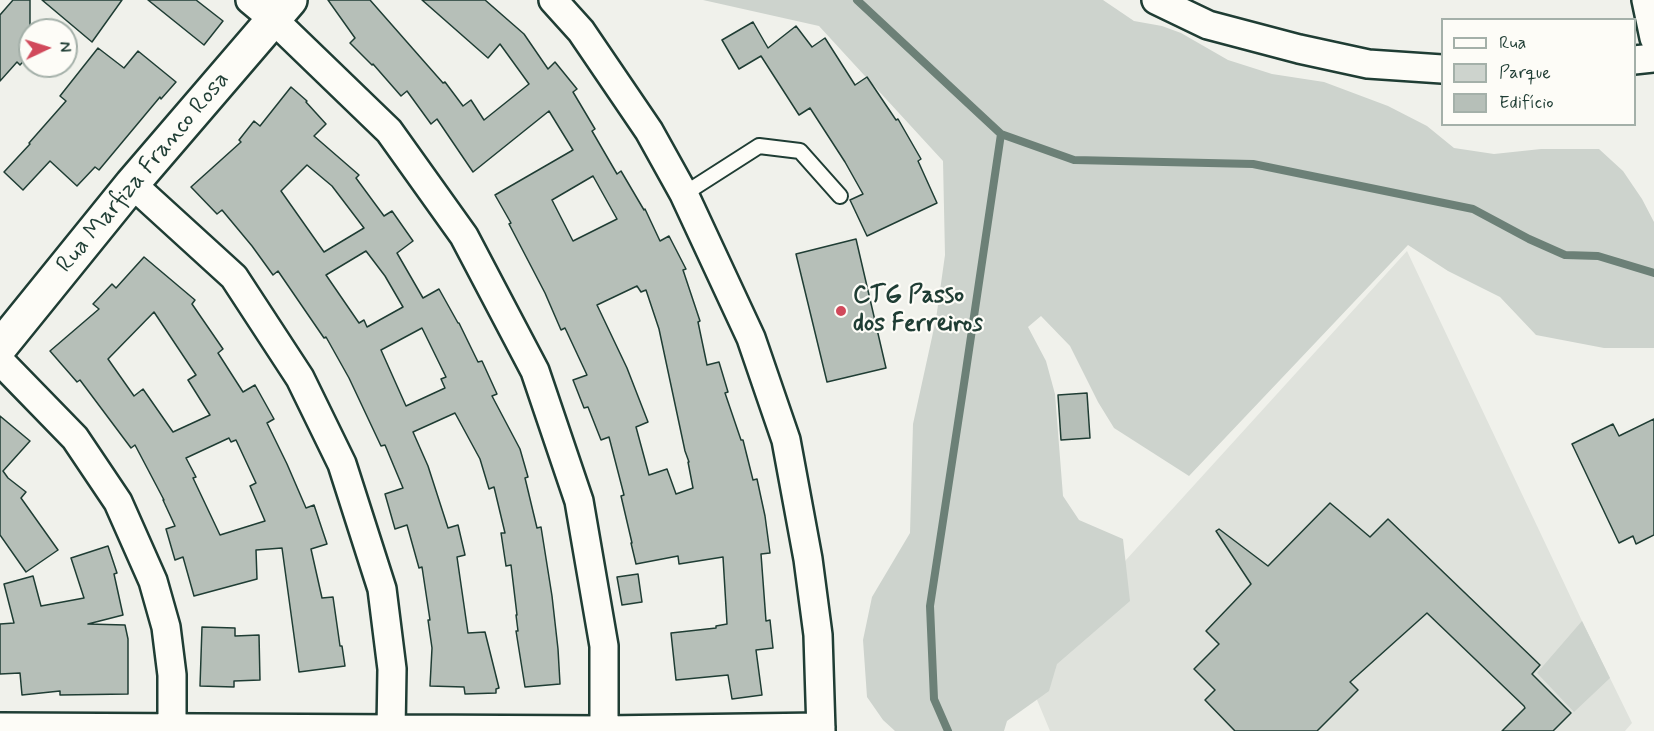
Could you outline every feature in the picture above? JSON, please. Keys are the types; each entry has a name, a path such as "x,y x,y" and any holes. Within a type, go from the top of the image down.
{"street":[{"path":"0,727 392,730 821,729 818,635 808,559 786,440 751,338 684,194 643,122 581,31 553,0"},
{"path":"1156,0 1208,25 1299,49 1368,64 1441,69"},
{"path":"1646,0 1654,38"},
{"path":"271,7 389,131 464,236 535,371 579,501 604,646 604,730"},
{"name":"Rua Marfiza Franco Rosa","path":"0,347 271,7"},
{"path":"1636,60 1654,58"},
{"path":"132,184 234,277 300,378 342,464 382,589 392,669 392,730"},
{"path":"0,361 75,438 118,502 153,581 166,627 172,675 172,729"}],"lane":[{"path":"684,194 759,146 800,151 840,196"}],"shaded area":[{"path":"1407,251 1632,723 1625,731 1050,731 1025,671"}],"green space":[{"path":"703,0 1103,0 1134,21 1162,26 1181,33 1228,60 1272,74 1324,82 1388,106 1427,126 1454,148 1494,154 1541,149 1599,149 1623,171 1654,222 1654,348 1604,348 1536,335 1500,297 1448,271 1408,245 1189,476 1114,428 1098,402 1070,346 1041,316 1028,327 1046,361 1055,394 1063,496 1079,520 1123,539 1130,601 1057,664 1049,691 1007,721 1004,731 895,731 883,720 867,697 863,640 872,597 910,533 913,424 936,319 945,255 943,161 819,26"},
{"path":"1582,621 1610,678 1574,712 1537,673"}],"building":[{"path":"13,0 30,0 30,18 18,18 18,63 0,81 0,15"},
{"path":"42,0 122,0 92,42 78,30 78,18 63,18"},
{"path":"148,0 196,0 223,21 204,45"},
{"path":"328,0 370,0 443,83 445,82 463,106 471,100 484,120 529,84 500,44 488,58 422,0 485,0 524,34 548,69 555,62 577,89 573,92 595,129 592,131 617,174 621,171 645,209 660,241 669,236 686,269 683,270 700,321 698,322 707,365 719,362 728,392 725,393 741,440 743,440 753,480 757,479 765,516 770,553 761,554 766,621 770,620 773,648 756,650 762,695 732,699 728,675 676,680 671,633 716,628 716,626 727,624 723,557 679,564 678,556 636,564 621,496 624,495 609,437 601,440 588,407 584,408 573,380 587,375 565,328 561,330 545,293 509,224 511,223 495,195 573,150 549,111 473,172 437,119 431,124 407,91 401,96 373,64 350,43 355,38","holes":["593,176 617,219 573,241 552,200","637,286 641,292 646,290 659,329 689,462 693,488 676,494 667,469 649,475 636,427 648,422 627,368 597,305"]},
{"path":"753,22 768,48 796,26 812,47 825,38 855,85 867,77 896,120 898,119 921,159 918,161 937,203 867,236 850,200 863,194 810,108 799,115 761,56 739,69 722,40"},
{"path":"98,48 124,68 138,51 176,82 161,99 160,97 99,170 95,167 77,186 50,161 23,190 4,172 66,101 60,96 74,78 78,78 78,73"},
{"path":"291,87 307,101 326,124 314,136 359,175 356,178 384,216 392,211 413,241 397,253 423,298 439,289 478,362 482,361 497,394 492,396 520,449 528,477 525,478 537,528 541,527 552,596 560,684 525,687 516,631 518,631 517,615 511,565 506,566 501,533 505,533 494,487 489,489 480,459 455,413 413,432 428,466 448,528 458,525 465,555 457,557 468,633 485,632 499,688 496,689 496,693 465,694 464,687 430,686 432,648 422,567 419,568 407,525 395,529 385,494 403,488 385,445 381,446 349,378 326,337 324,338 278,271 273,275 222,210 217,214 191,187 241,142 239,140 254,121 260,126","holes":["307,165 332,186 364,228 324,252 281,191","366,251 385,276 403,307 367,327 364,320 359,323 326,275","422,328 446,377 441,379 445,388 406,406 381,350"]},
{"name":"CTG Passo dos Ferreiros","path":"856,239 886,368 827,382 796,254"},
{"path":"144,257 195,300 192,304 223,349 218,353 243,392 255,385 274,419 267,423 306,508 314,505 327,544 311,549 322,598 333,597 345,666 299,672 282,548 256,550 257,579 194,596 183,557 175,560 166,529 175,526 135,445 131,448 80,380 77,382 50,351 99,309 93,304 112,284 116,288","holes":["154,312 196,375 188,380 210,415 173,432 143,389 134,396 108,359","229,438 231,442 236,440 256,483 250,486 265,521 220,535 186,458"]},
{"path":"1087,393 1090,438 1061,440 1058,395"},
{"path":"0,416 30,441 3,471 26,492 21,498 58,550 26,572 0,535"},
{"path":"1654,419 1654,535 1636,544 1633,536 1619,543 1572,444 1613,424 1619,436"},
{"path":"1330,503 1370,537 1388,519 1540,665 1532,674 1571,713 1553,731 1502,731 1525,708 1524,706 1427,613 1350,682 1358,690 1317,731 1235,731 1205,700 1215,690 1194,669 1219,644 1206,631 1251,584 1216,531 1219,529 1268,566"},
{"path":"108,546 117,573 114,574 123,615 88,624 125,625 128,639 128,694 60,695 60,691 22,695 20,673 0,674 0,624 14,623 4,584 33,576 41,606 84,598 71,558"},
{"path":"638,574 642,602 622,605 617,577"},
{"path":"202,627 235,628 235,636 259,635 260,680 234,681 234,687 200,686"}],"waterway":[{"path":"857,0 1001,134 1074,160 1253,164 1473,209 1565,255 1598,256 1654,273"},
{"path":"948,731 934,699 930,606 1001,134"}],"place":[{"name":"CTG Passo dos Ferreiros","path":"841,311"}]}
